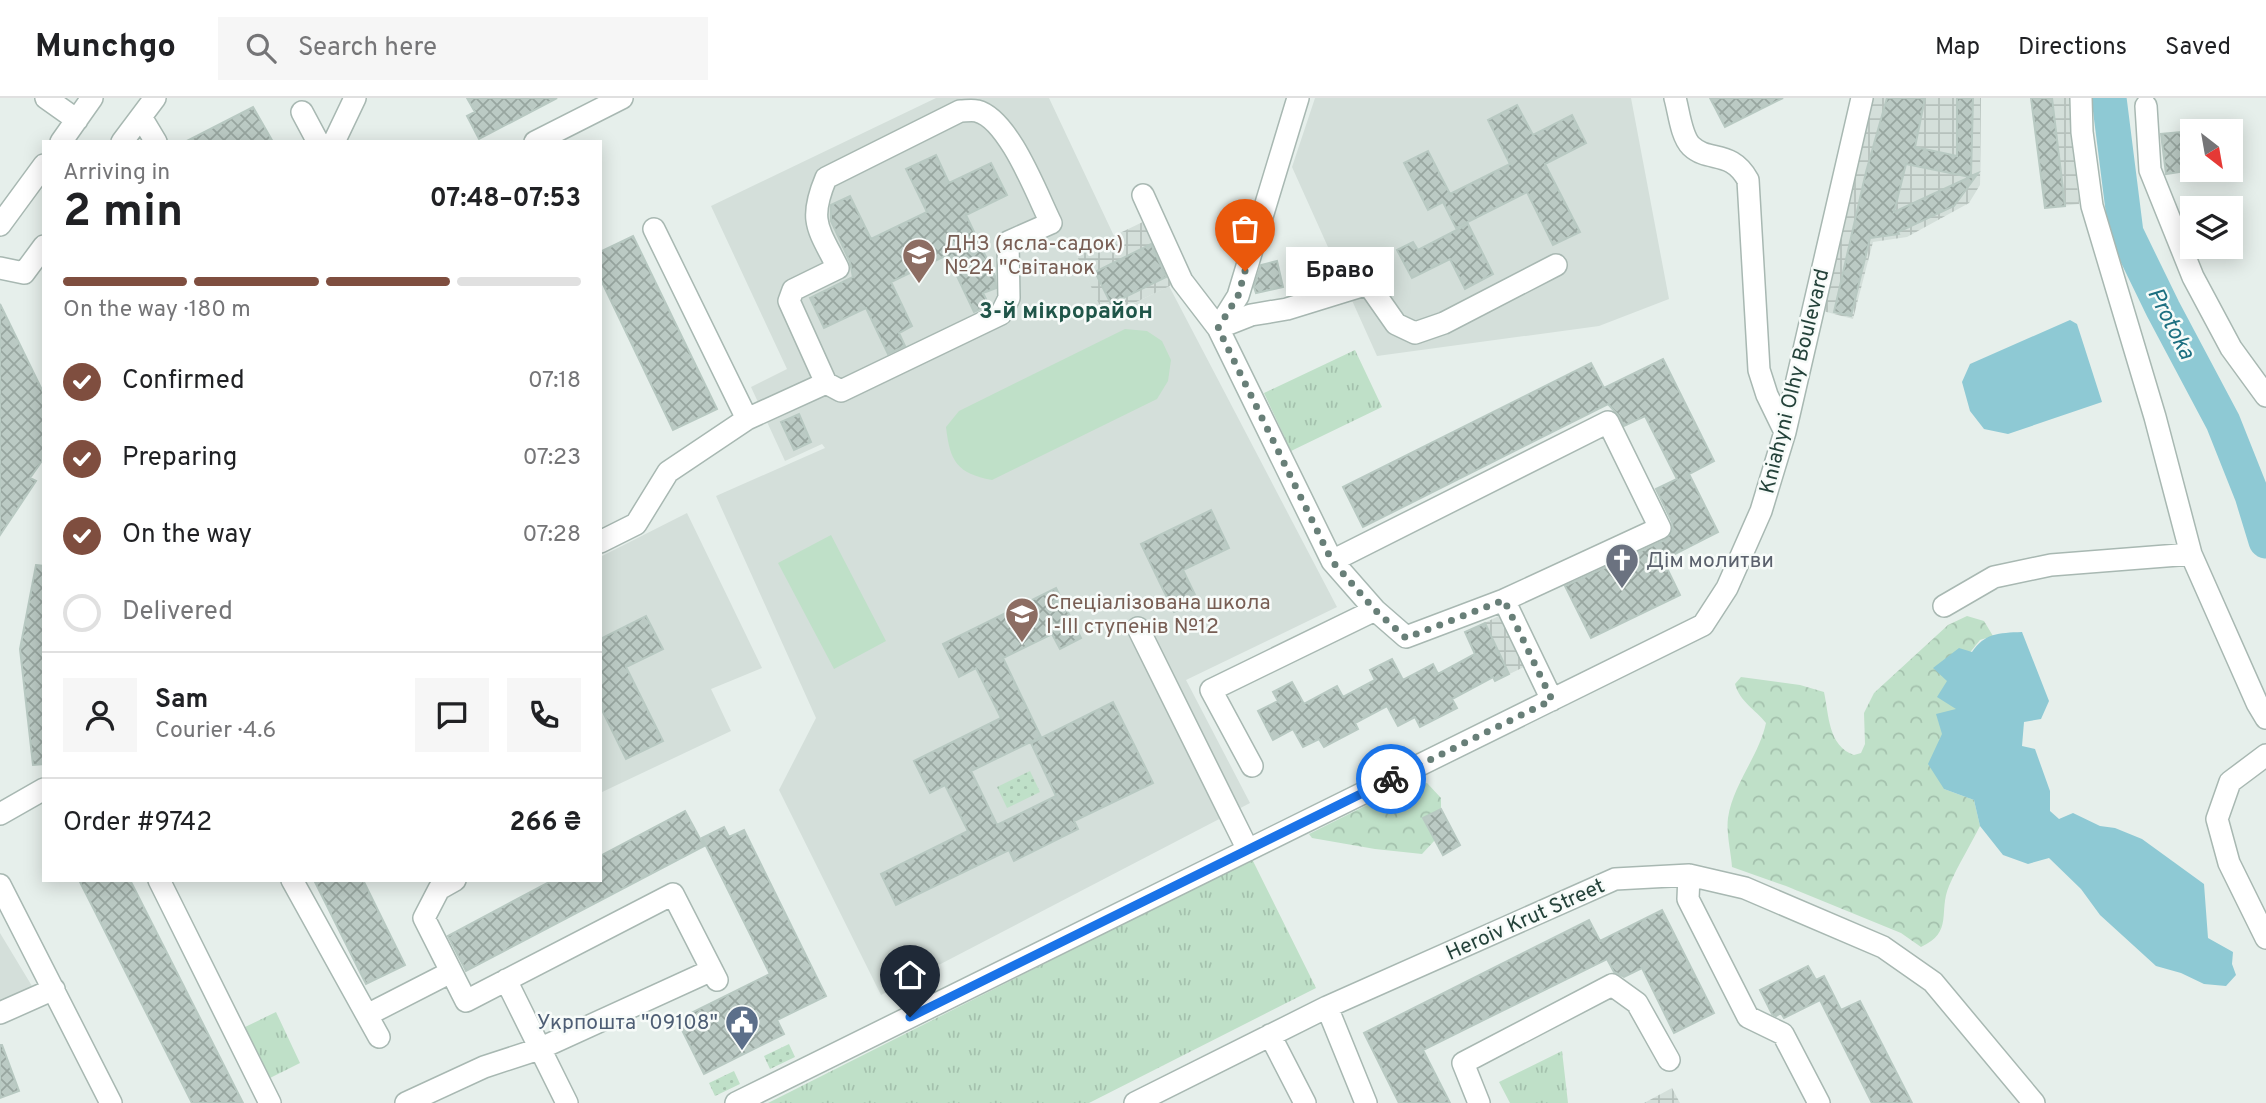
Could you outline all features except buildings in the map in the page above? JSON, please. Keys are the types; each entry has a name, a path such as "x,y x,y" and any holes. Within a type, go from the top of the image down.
{"street":[{"path":"46,98 77,120"},
{"path":"62,140 92,98"},
{"path":"124,140 155,98"},
{"path":"335,140 355,98"},
{"path":"539,140 622,98"},
{"path":"1218,328 1238,296 1298,98"},
{"path":"1675,98 1691,146 1731,161 1742,168 1748,180 1759,370 1767,395 1785,432"},
{"name":"Kniahyni Olhy Boulevard","path":"736,1103 1703,625 1727,588 1761,511 1785,432 1862,98"},
{"path":"2081,98 2082,132 2092,206 2155,417 2191,554 2266,718"},
{"path":"2146,106 2150,170 2193,277 2231,348 2266,396"},
{"path":"960,111 977,111 996,122 1009,138 1051,223 1008,242 1009,298 1001,314 841,391 827,383 789,301 793,290 838,268 817,225 816,202 826,178 960,111"},
{"path":"302,112 317,140"},
{"path":"141,117 155,140"},
{"path":"0,225 42,168"},
{"path":"1143,195 1182,281 1218,328 1332,561 1375,610 1406,638 1504,600 1660,528 1608,422 1332,561"},
{"path":"654,229 747,419"},
{"path":"0,268 24,273 42,249"},
{"path":"1218,328 1251,315 1287,309 1368,284 1396,324 1415,333 1444,323 1556,265"},
{"path":"602,541 636,524 668,472 747,419 827,383"},
{"path":"1944,606 1994,577 2051,565 2191,554"},
{"path":"1504,600 1552,700"},
{"path":"1252,766 1211,690 1375,610"},
{"path":"1138,628 1248,850"},
{"path":"2266,755 2230,782 2217,819 2229,863 2266,938"},
{"path":"0,814 42,790"},
{"path":"1689,875 1688,898 1748,1017 1783,1034 1819,1103"},
{"name":"Heroiv Krut Street","path":"1135,1103 1327,1007 1615,879 1689,875 1745,888 1883,947 1933,982 2034,1103"},
{"path":"160,882 270,1103"},
{"path":"293,882 379,1037"},
{"path":"406,1103 484,1067 540,1049 715,975 673,894 466,1001 424,918 443,883"},
{"path":"0,886 111,1103"},
{"path":"367,1015 451,972"},
{"path":"506,981 567,1103"},
{"path":"1479,1103 1463,1063 1612,985 1637,1003 1670,1060"},
{"path":"0,1013 54,989"},
{"path":"1327,1007 1366,1103"},
{"path":"1270,1035 1305,1103"}],"shaded area":[{"name":"Спеціалізована школа І-ІІІ ступенів №12","path":"936,98 1049,98 1114,236 1076,254 1106,317 1169,286 1337,607 1186,680 1250,803 881,995 779,790 816,718 716,496 825,448 822,444 785,461 751,387 787,369 711,206"},
{"path":"1315,98 1631,98 1669,299 1599,326 1377,356 1292,167"},
{"path":"1869,98 1981,98 1980,185 1969,203 1907,237 1873,242 1853,319 1819,310"},
{"path":"2031,98 2069,98 2079,204 2045,208"},
{"path":"1149,219 1178,282 1105,317 1076,254"},
{"path":"687,513 762,668 711,689 731,731 602,792 602,556"},
{"path":"1501,615 1526,666 1495,681 1491,672 1485,675 1465,632"},
{"path":"0,933 41,1001 0,1020"},
{"path":"1672,1088 1680,1103 1644,1103"}],"green space":[{"path":"1125,329 1147,331 1162,341 1171,360 1168,381 1157,399 992,480 971,474 957,464 950,449 946,427 959,411"},
{"path":"1355,350 1382,407 1291,451 1264,393"},
{"path":"831,535 886,641 834,669 778,563"},
{"path":"1967,616 1984,621 1993,636 1980,640 1947,681 1957,709 1942,734 1944,789 1974,800 1980,826 1949,886 1938,935 1921,947 1901,933 1732,867 1728,818 1735,793 1758,747 1766,723 1737,690 1735,684 1741,677 1800,685 1824,692 1834,737 1845,751 1854,755 1861,753 1865,744 1864,713 1874,693 1948,625"},
{"path":"1030,771 1040,792 1007,808 997,787"},
{"path":"1427,783 1441,798 1441,809 1424,818 1435,840 1422,854 1312,838 1309,834 1397,790"},
{"path":"1252,859 1316,988 1089,1103 768,1103"},
{"path":"276,1012 300,1063 268,1079 243,1028"},
{"path":"789,1044 795,1057 770,1069 764,1056"},
{"path":"1562,1051 1568,1103 1510,1103 1499,1082"},
{"path":"734,1071 740,1084 715,1096 709,1083"}],"water":[{"path":"2070,320 2077,324 2102,402 2008,434 1984,429 1970,411 1962,382 1970,364"},
{"path":"2022,632 2049,701 2041,719 2024,722 2022,746 2035,749 2050,791 2050,811 2059,819 2073,813 2100,826 2115,828 2142,839 2204,884 2208,938 2233,952 2232,964 2236,975 2226,986 2204,984 2181,973 2156,966 2100,915 2081,889 2049,858 2028,864 2003,855 1980,826 1974,800 1944,789 1928,764 1942,734 1936,714 1956,709 1937,697 1947,681 1933,668 1959,648 1972,652 1982,641 1993,635"}],"waterway":[{"name":"Protoka","path":"2109,98 2126,233 2223,422 2252,495 2266,541"}],"way so far":[{"path":"1245,271 1238,296 1218,328 1332,561 1375,610 1406,638 1504,600 1552,700 1391,779"}],"place":[{"name":"Браво","path":"1245,271"},
{"name":"ДНЗ (ясла-садок) №24 \"Світанок","path":"919,285"},
{"name":"Дім молитви","path":"1622,590"},
{"name":"Спеціалізована школа І-ІІІ ступенів №12","path":"1022,644"},
{"name":"Укрпошта \"09108\"","path":"742,1052"}],"district":[{"name":"3-й мікрорайон","path":"1066,310"}],"route":[{"path":"910,1017 1391,779"}]}
